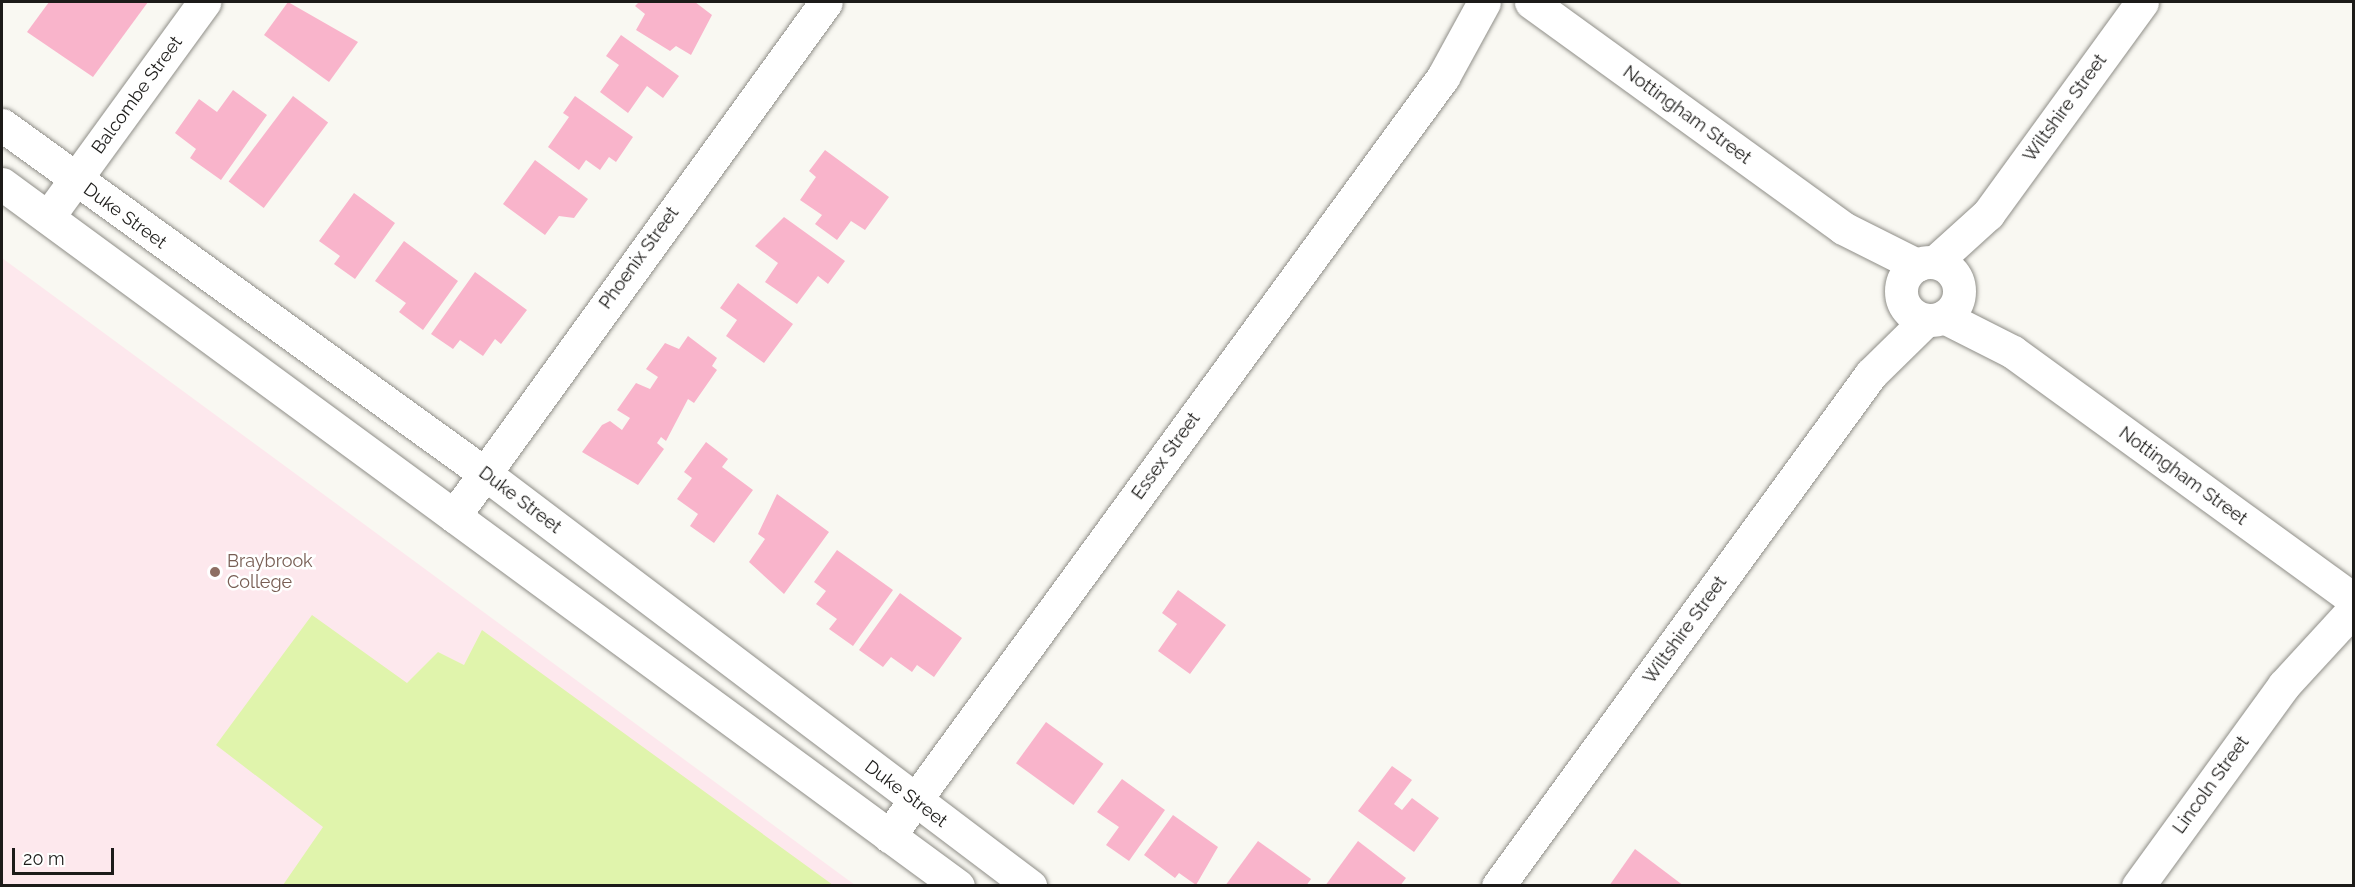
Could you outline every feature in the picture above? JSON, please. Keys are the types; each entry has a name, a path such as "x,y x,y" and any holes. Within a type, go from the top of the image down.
{"street":[{"name":"Balcombe Street","path":"48,217 204,2"},
{"name":"Phoenix Street","path":"454,516 826,2"},
{"name":"Essex Street","path":"1443,77 1484,2"},
{"name":"Essex Street","path":"889,836 1443,77 1512,2"},
{"name":"Nottingham Street","path":"1530,2 2013,352 2349,591"},
{"name":"Wiltshire Street","path":"1498,885 2142,2"},
{"name":"Duke Street","path":"2,125 75,180 484,473 915,801 1030,885"},
{"path":"2,184 958,885"},
{"name":"Lincoln Street","path":"2138,885 2284,685 2349,591"}],"shaded area":[{"name":"Braybrook College","path":"2,258 855,885 2,885"}],"green space":[{"path":"312,615 407,683 438,652 464,665 482,630 833,885 283,885 323,827 216,745"}],"building":[{"path":"49,2 148,2 93,77 27,32"},
{"path":"288,2 358,42 329,82 264,35"},
{"path":"639,2 695,2 712,15 691,55 676,46 670,51 636,30 645,14 635,6"},
{"path":"621,35 679,76 663,98 647,86 628,113 600,92 619,65 606,56"},
{"path":"233,90 267,115 221,180 190,158 196,149 175,133 199,99 217,112"},
{"path":"293,96 328,122 264,208 229,181"},
{"path":"575,96 633,137 616,162 609,157 600,170 586,160 579,170 548,147 569,117 563,113"},
{"path":"825,150 889,197 865,230 851,221 837,240 815,224 822,215 800,200 816,177 809,171"},
{"path":"535,160 588,199 574,218 559,216 545,235 503,204"},
{"path":"354,193 395,223 355,279 334,264 340,256 319,241"},
{"path":"784,217 845,261 828,284 818,276 797,304 765,282 778,263 755,246"},
{"path":"404,241 458,281 423,330 399,312 406,303 375,281"},
{"path":"475,272 527,310 501,344 495,339 483,356 460,340 453,349 431,334"},
{"path":"738,283 793,324 764,363 726,336 737,320 720,308"},
{"path":"688,336 717,358 712,366 717,370 694,403 688,399 666,441 661,437 657,443 664,449 638,485 582,452 602,425 610,421 622,430 630,418 617,410 636,383 650,389 658,377 646,369 665,343 679,349"},
{"path":"706,442 728,459 722,467 753,490 714,543 690,526 698,514 677,499 692,478 684,472"},
{"path":"777,494 829,532 784,594 749,562 765,539 758,534"},
{"path":"837,550 893,590 853,646 829,629 837,619 816,604 826,591 814,582"},
{"path":"1178,590 1226,625 1190,674 1158,651 1177,624 1162,613"},
{"path":"900,593 962,638 934,677 917,665 912,672 891,657 883,667 859,650"},
{"path":"1046,722 1103,764 1073,805 1016,763"},
{"path":"1392,766 1412,780 1394,804 1402,810 1412,798 1439,818 1414,852 1358,811"},
{"path":"1122,779 1165,810 1129,861 1106,845 1119,827 1097,812"},
{"path":"1173,815 1218,847 1196,885 1179,873 1175,878 1144,855"},
{"path":"1258,841 1311,879 1306,886 1225,886"},
{"path":"1358,841 1406,878 1400,886 1325,886"},
{"path":"1635,849 1684,886 1609,886"}],"place":[{"name":"Braybrook College","path":"215,572"}]}
